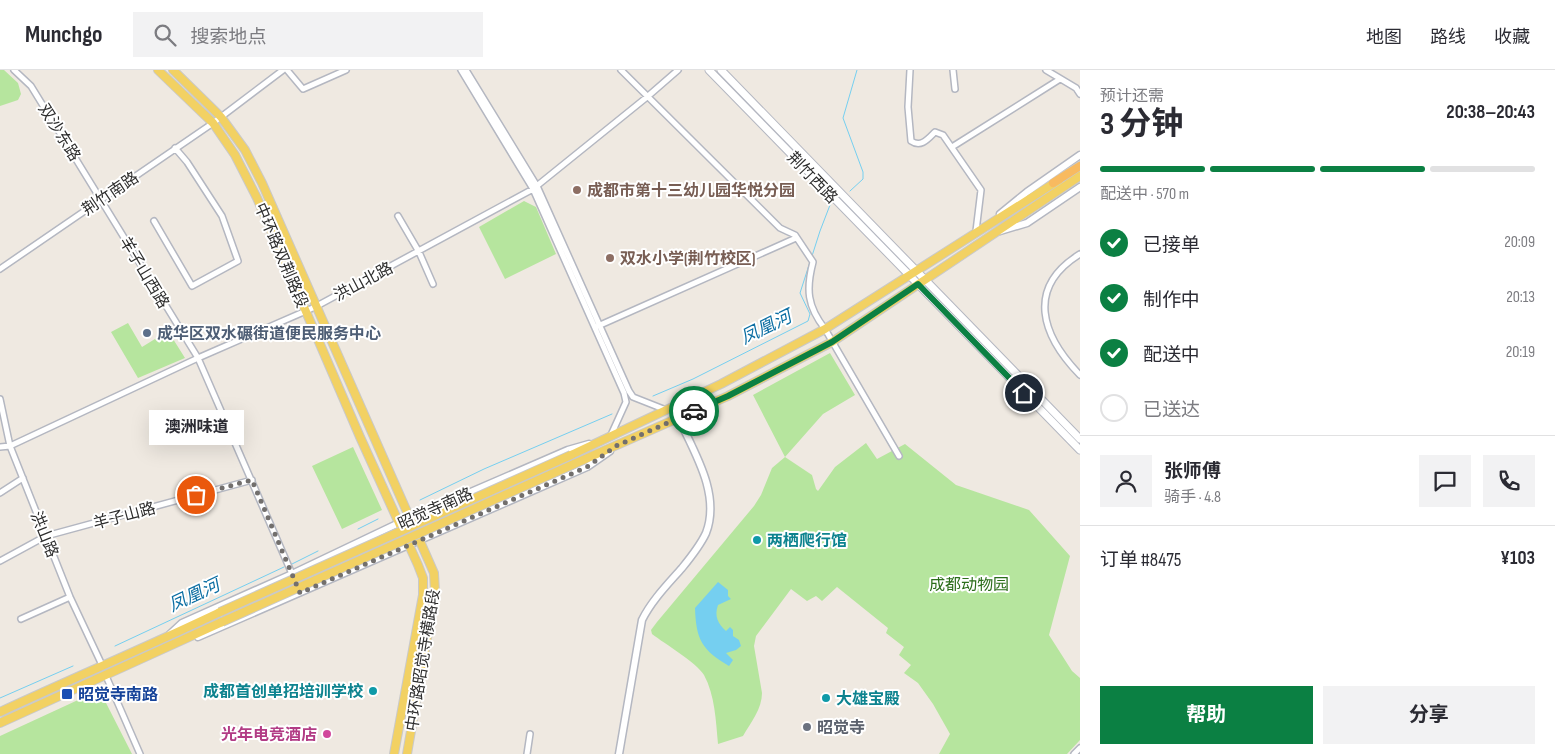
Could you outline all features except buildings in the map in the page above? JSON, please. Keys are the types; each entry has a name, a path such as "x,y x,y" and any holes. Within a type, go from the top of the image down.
{"highway":[{"path":"1053,183 1080,167"}],"main road":[{"name":"中环路双荆路段","path":"158,70 213,123 235,155 258,198 409,544"},
{"name":"中环路双荆路段","path":"174,70 220,117 245,150 262,183 315,307 420,540"},
{"name":"荆竹西路","path":"709,70 1080,450"},
{"name":"荆竹西路","path":"721,70 1080,440"},
{"name":"昭觉寺南路","path":"0,723 728,396 832,342 1080,176"},
{"name":"昭觉寺南路","path":"0,712 571,455 721,384 824,329 1053,183"},
{"name":"中环路昭觉寺横路段","path":"407,754 435,592 434,573 420,540"},
{"name":"中环路昭觉寺横路段","path":"394,754 423,595 422,578 409,544"}],"street":[{"name":"双沙东路","path":"14,70 31,86 100,199"},
{"name":"荆竹南路","path":"0,269 213,123 283,70"},
{"path":"287,70 303,89 346,70"},
{"path":"461,70 535,187"},
{"path":"466,70 535,187 597,326 624,392 626,402 608,437"},
{"path":"621,70 780,228 795,235 813,262 808,285 809,297 817,319 899,456"},
{"name":"洪山北路","path":"0,447 10,446 198,358 315,307 419,252 535,187 648,97 678,70"},
{"path":"910,70 908,107 911,140 915,144 922,144 936,132 943,135 952,147 982,190 976,231"},
{"path":"953,70 955,89"},
{"path":"1046,70 1076,88 1080,94"},
{"path":"952,147 1060,79"},
{"path":"154,221 192,286 238,261 222,216 187,162 175,148"},
{"path":"991,221 1027,192 1080,156"},
{"path":"996,233 1027,223 1080,187"},
{"name":"羊子山西路","path":"100,199 198,358 300,593"},
{"path":"398,216 419,252 433,284"},
{"path":"597,326 796,238"},
{"path":"1080,254 1056,273 1047,291 1044,311 1048,328 1056,345 1068,363 1080,375"},
{"path":"597,326 633,397 666,410"},
{"name":"洪山路","path":"0,399 10,446 70,597 102,665"},
{"path":"619,754 642,620 651,605 695,552 706,533 709,522 711,508 710,493 678,417"},
{"name":"昭觉寺南路","path":"163,640 182,623 292,574 399,523 568,450 608,437"},
{"name":"昭觉寺南路","path":"166,648 189,641 587,467 616,446"},
{"path":"0,493 23,478"},
{"name":"羊子山路","path":"0,561 46,536 252,480"},
{"path":"21,619 70,597"},
{"path":"106,676 140,754"},
{"path":"527,754 530,734"},
{"path":"1074,754 1080,748"}],"green space":[{"path":"0,70 4,70 18,83 21,94 18,100 0,106"},
{"path":"524,201 536,207 556,254 505,279 479,227"},
{"path":"128,323 142,347 168,331 185,358 138,378 111,332"},
{"path":"830,353 855,395 823,414 785,457 753,395"},
{"name":"成都动物园","path":"866,443 877,459 905,444 956,485 1029,510 1070,556 1049,635 1072,671 1080,678 1080,740 1067,754 939,754 950,734 933,704 918,683 904,673 911,665 899,655 904,647 886,633 888,628 837,587 822,601 816,596 807,601 791,589 756,636 754,646 762,693 758,710 743,736 718,744 713,700 704,675 687,659 652,634 651,630 754,506 761,495 772,468 785,457 812,475 818,491 835,467"},
{"path":"353,447 382,510 342,529 312,466"},
{"path":"91,694 105,701 132,754 0,754 0,736"}],"water":[{"path":"718,582 728,590 728,596 731,599 718,605 716,613 718,620 726,631 730,627 733,630 733,636 739,640 741,646 736,650 726,653 733,660 729,666 712,655 702,643 697,628 695,608"}],"waterway":[{"name":"凤凰河","path":"850,191 863,179 863,172 843,118 857,70"},
{"name":"凤凰河","path":"812,256 830,205"},
{"name":"凤凰河","path":"653,396 693,379 808,321 810,314 800,293 810,262"},
{"name":"凤凰河","path":"420,500 484,469 612,414"},
{"name":"凤凰河","path":"358,529 378,519"},
{"name":"凤凰河","path":"292,564 318,551"},
{"name":"凤凰河","path":"115,646 284,567"},
{"name":"凤凰河","path":"0,698 73,666"}],"way so far":[{"path":"196,495 252,480 300,593 587,467 616,446 694,411"}],"place":[{"name":"成都市第十三幼儿园华悦分园","path":"577,190"},
{"name":"双水小学(荆竹校区)","path":"610,258"},
{"name":"成华区双水碾街道便民服务中心","path":"147,333"},
{"name":"澳洲味道","path":"196,495"},
{"name":"两栖爬行馆","path":"757,540"},
{"name":"成都首创单招培训学校","path":"373,691"},
{"name":"昭觉寺南路","path":"67,694"},
{"name":"大雄宝殿","path":"826,698"},
{"name":"昭觉寺","path":"807,727"},
{"name":"光年电竞酒店","path":"327,734"}],"route":[{"path":"694,411 728,396 832,342 918,284 1024,393"}]}
